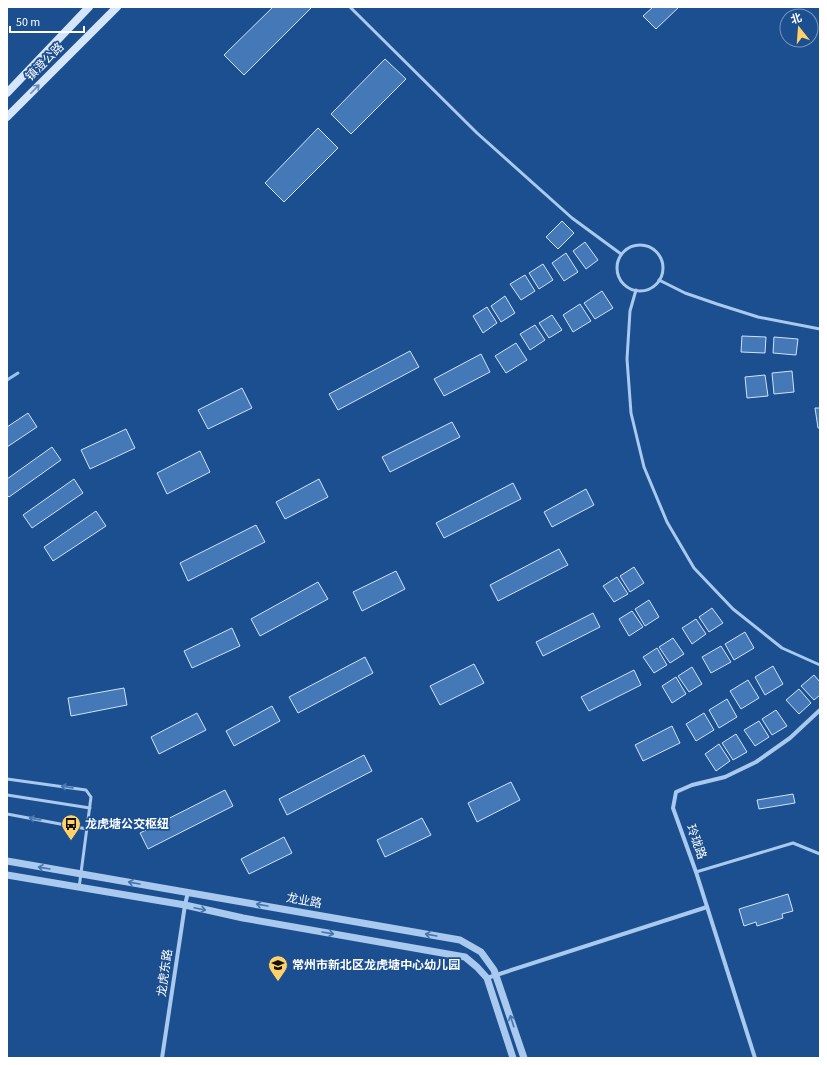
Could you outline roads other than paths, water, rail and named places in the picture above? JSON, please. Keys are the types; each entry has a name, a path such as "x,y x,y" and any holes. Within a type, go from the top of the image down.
{"main road":[{"name":"镇澄公路","path":"7,93 89,7"},
{"name":"镇澄公路","path":"7,117 117,7"}],"street":[{"name":"玲珑路","path":"755,1058 696,872 673,808 676,792 692,785 725,777 756,762 790,738 820,710"},
{"name":"龙业路","path":"7,861 460,940 482,952 494,970 524,1058"},
{"path":"7,875 185,905 243,918 465,957 487,978 513,1058"},
{"name":"龙虎东路","path":"162,1058 188,892"},
{"path":"487,978 707,907"}],"lane":[{"path":"350,7 477,133 572,218 622,254"},
{"path":"638,245 648,246 656,251 662,259 663,268 659,280 657,284 651,288 643,290 636,290 627,287 621,280 618,272 618,263 622,254 628,248 638,245"},
{"path":"659,280 685,293 731,309 758,317 820,329"},
{"path":"636,290 630,311 627,359 631,413 644,467 667,522 694,568 733,608 782,648 820,665"},
{"path":"7,779 86,790 91,797 79,888"},
{"path":"7,795 90,808"},
{"path":"7,814 87,829"},
{"path":"696,872 794,842 820,854"}],"waterway":[{"path":"7,380 18,373"}],"place":[{"name":"龙虎塘公交枢纽","path":"71,841"},
{"name":"常州市新北区龙虎塘中心幼儿园","path":"278,982"}]}
